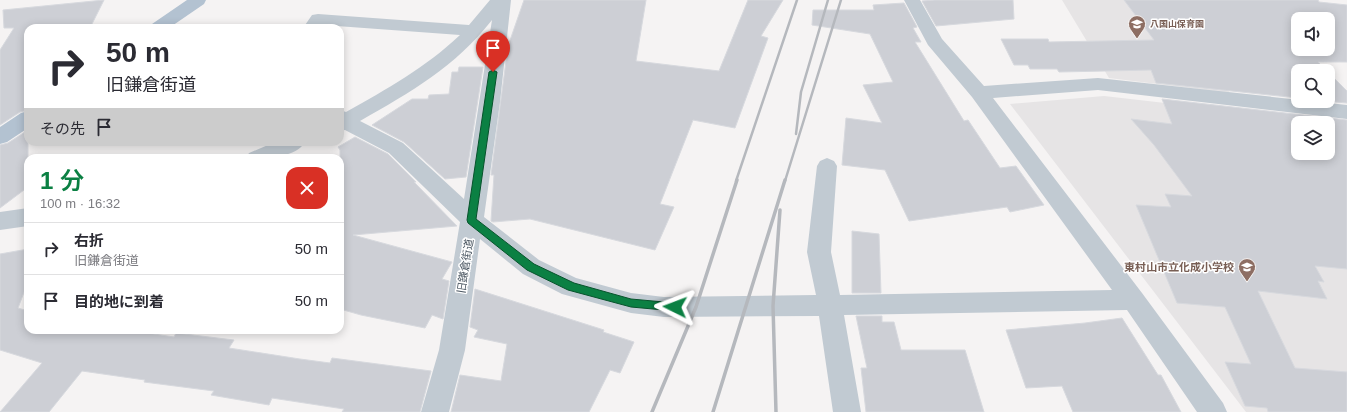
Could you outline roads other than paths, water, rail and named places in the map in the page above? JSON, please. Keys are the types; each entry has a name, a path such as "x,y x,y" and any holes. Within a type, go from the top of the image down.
{"main road":[{"path":"163,24 193,1"},
{"path":"0,137 24,121"}],"street":[{"path":"344,120 410,84 446,58 474,31 499,0"},
{"name":"旧鎌倉街道","path":"435,412 452,350 490,102 503,0"},
{"path":"912,0 934,41 979,93 1133,300 1213,412"},
{"path":"315,24 318,20 474,31"},
{"path":"979,93 1098,84 1347,112"},
{"path":"344,122 396,148 472,220 531,267 571,287 631,303 664,307 1133,300"},
{"path":"266,154 286,146"},
{"path":"827,166 819,252 830,305 847,412"},
{"path":"0,221 24,218"}],"railway":[{"path":"736,181 797,0"},
{"path":"796,134 801,92 828,0"},
{"path":"785,181 841,0"},
{"path":"652,412 696,307 737,180"},
{"path":"713,412 785,180"},
{"path":"776,412 773,306 780,210"}],"place":[{"name":"八国山保育園","path":"1137,39"},
{"name":"東村山市立化成小学校","path":"1247,282"}]}
